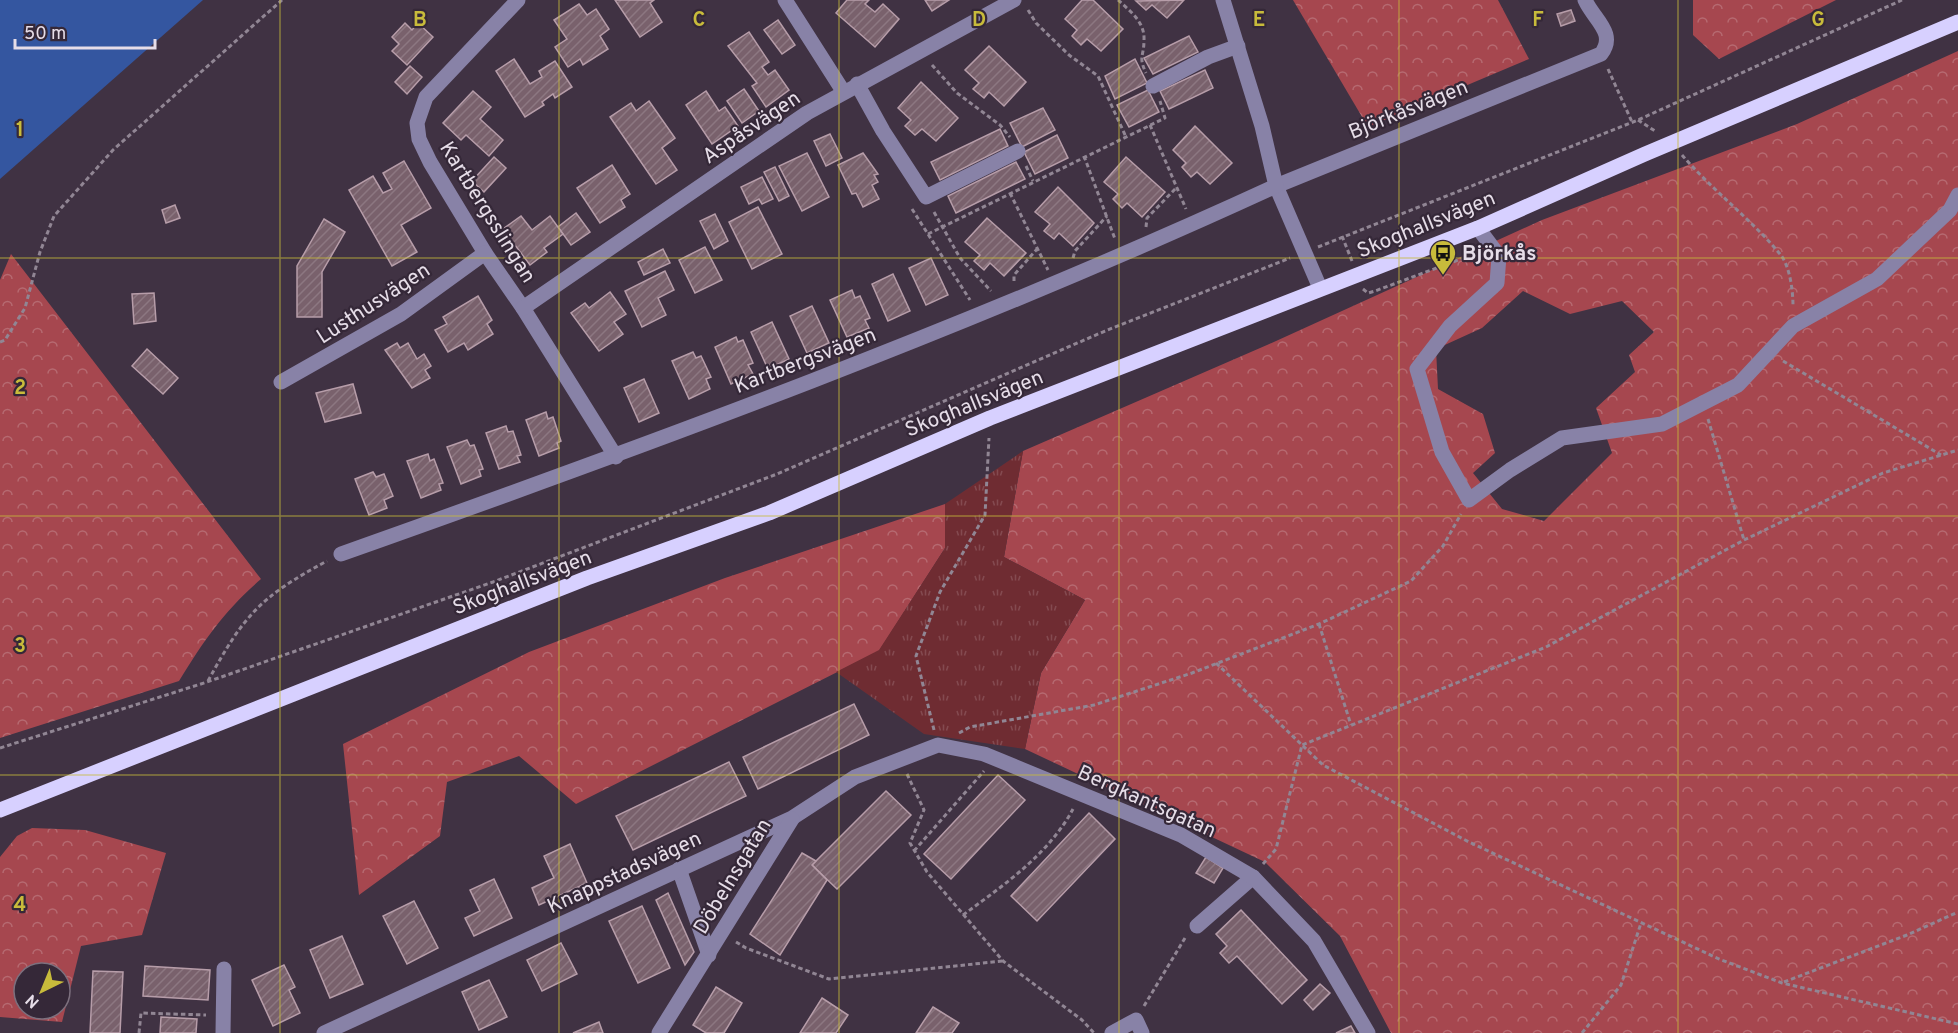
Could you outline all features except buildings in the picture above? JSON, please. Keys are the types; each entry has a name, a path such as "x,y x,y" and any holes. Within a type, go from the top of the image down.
{"main road":[{"name":"Skoghallsvägen","path":"0,810 565,587 769,513 990,418 1478,228 1672,142 1958,22"}],"street":[{"name":"Kartbergsslingan","path":"518,0 434,86 420,108 417,123 419,139 430,162 485,253 616,457"},
{"path":"785,0 883,131 926,197 1018,152"},
{"path":"1222,0 1238,46 1276,186 1320,288"},
{"path":"1585,0 1608,36 1607,45 1601,54"},
{"name":"Aspåsvägen","path":"523,309 807,113 921,50 1020,4"},
{"path":"1153,86 1208,57 1238,46"},
{"name":"Björkåsvägen","path":"1276,186 1601,54"},
{"name":"Kartbergsvägen","path":"341,554 616,457 1000,306 1276,186"},
{"path":"1478,228 1499,256 1497,283 1450,326 1417,369 1442,452 1469,500 1510,470 1562,438 1662,424 1738,385 1792,326 1877,279 1950,210 1958,195"},
{"name":"Lusthusvägen","path":"281,382 401,314 485,253"},
{"name":"Bergkantsgatan","path":"938,745 994,758 1181,835 1253,877 1314,941 1368,1033"},
{"name":"Knappstadsvägen","path":"324,1033 792,818 855,777 938,745"},
{"name":"Döbelnsgatan","path":"659,1033 792,818"},
{"name":"Döbelnsgatan","path":"679,869 709,955"},
{"path":"1197,926 1253,877"},
{"path":"223,1033 224,969"},
{"path":"1112,1033 1139,1027"}],"path":[{"path":"0,342 5,340 25,309 40,252 54,216 113,150 282,0"},
{"path":"928,234 1165,118 1166,115 1140,59 1144,36 1142,26 1118,0"},
{"path":"0,748 207,682 493,582 777,474 1105,331 1632,122 1902,0"},
{"path":"1020,4 1069,55 1098,76 1126,136"},
{"path":"921,50 957,93 1006,131 1033,181"},
{"path":"1601,54 1632,122"},
{"path":"1150,125 1193,224"},
{"path":"1672,142 1699,175 1781,255 1793,291 1792,326"},
{"path":"1084,156 1119,255"},
{"path":"1150,242 1145,223 1147,218 1177,187"},
{"path":"1010,192 1054,282"},
{"path":"926,197 960,258 989,288 1000,306"},
{"path":"1077,273 1073,256 1075,251 1107,216"},
{"path":"1021,297 1014,283 1014,275 1038,248"},
{"path":"1768,352 1941,455"},
{"path":"1703,403 1744,540"},
{"path":"990,418 985,515 940,592 916,656 938,745 970,727 1094,705 1216,663 1319,624 1411,581 1443,546 1469,500"},
{"path":"1302,745 1546,647 1744,540 1883,472 1958,450"},
{"path":"207,682 233,635 261,602 288,582 341,554"},
{"path":"1319,624 1351,725"},
{"path":"1216,663 1323,765 1448,831 1719,959 1782,983 1958,1024"},
{"path":"1253,877 1276,849 1302,745"},
{"path":"914,851 994,758"},
{"path":"900,759 924,810 910,843 927,872 1003,962 1082,1020 1094,1033"},
{"path":"963,915 1020,873 1065,824 1081,794"},
{"path":"1782,983 1907,935 1958,912"},
{"path":"1582,1033 1621,985 1641,922"},
{"path":"1139,1027 1180,943 1197,926"},
{"path":"722,933 746,948 829,980 1003,962"},
{"path":"139,1033 141,1013 224,1015"}],"green space":[{"path":"1293,0 1498,0 1529,59 1368,127"},
{"path":"1693,0 1836,0 1719,59 1693,35"},
{"path":"1958,51 1958,1033 1391,1033 1340,936 1265,862 1025,749 1041,673 1085,600 1004,557 1023,451 1267,345 1542,220 1797,124","holes":["1523,291 1570,314 1622,301 1654,332 1629,355 1635,372 1596,408 1612,453 1544,521 1502,509 1473,473 1495,453 1483,414 1438,389 1436,349 1482,328"]},
{"path":"11,254 261,579 216,626 179,681 0,738 0,280"},
{"path":"1023,451 1004,557 1085,600 1041,673 1025,749 924,734 836,672 879,650 945,548 945,504"},
{"path":"945,504 945,548 879,651 576,804 519,756 447,782 440,836 359,895 343,744 529,652 725,578"},
{"path":"32,828 85,830 166,853 142,935 81,946 72,982 72,961 12,961 12,1018 0,1017 0,857 17,836"}],"water":[{"path":"0,0 203,0 0,179"}],"place":[{"name":"Björkås","path":"1443,276"}]}
